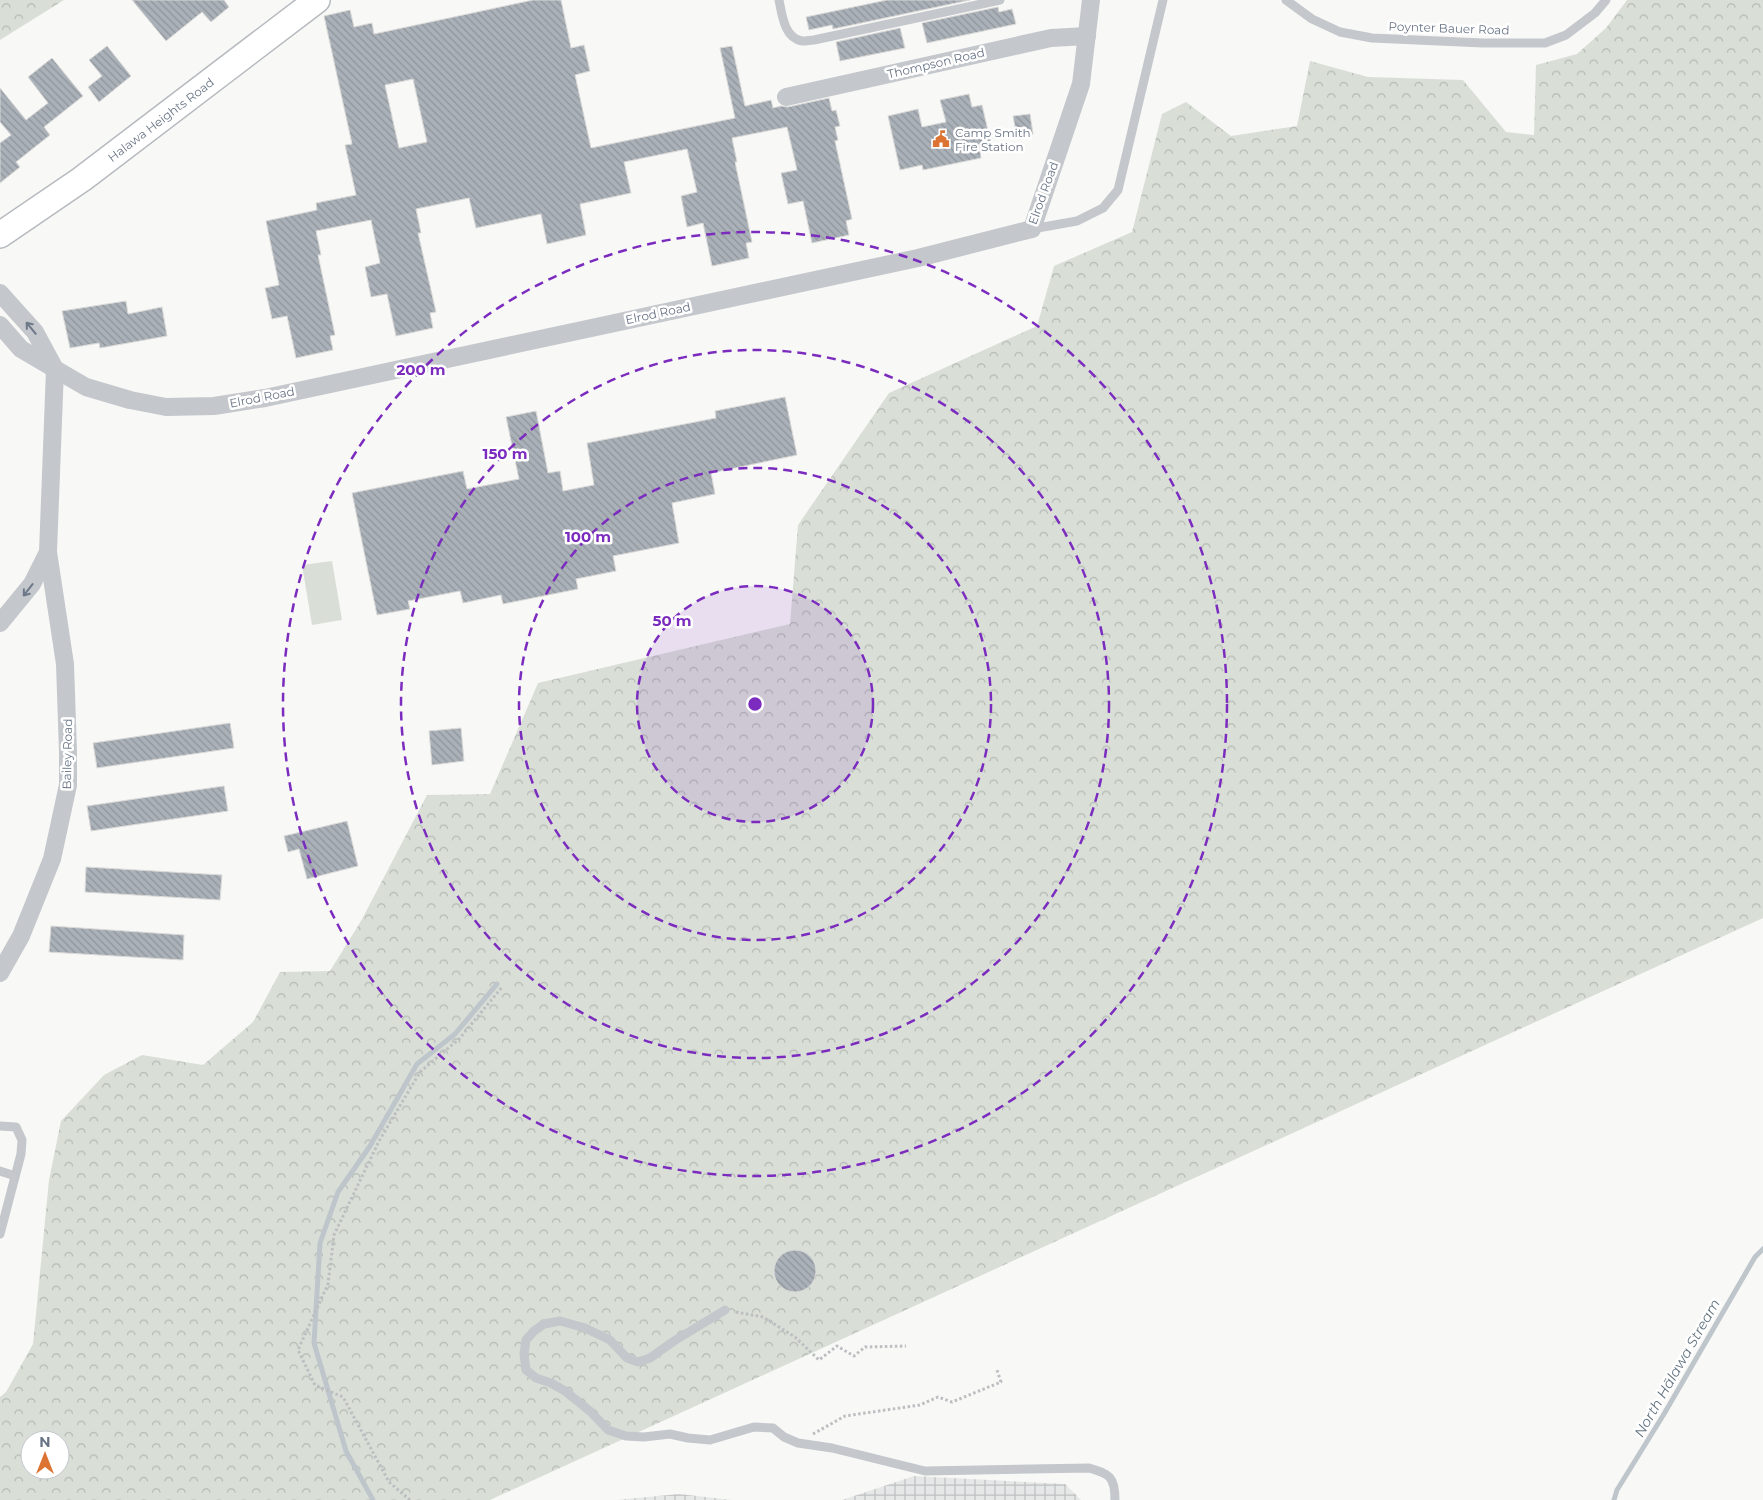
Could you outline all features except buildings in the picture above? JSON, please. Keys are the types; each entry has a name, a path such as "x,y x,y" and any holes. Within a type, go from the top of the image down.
{"street":[{"name":"Halawa Heights Road","path":"0,235 82,179 317,0"},
{"name":"Elrod Road","path":"55,369 86,387 130,400 166,407 214,406 265,398 918,258 1032,229 1081,84 1091,0"},
{"name":"Thompson Road","path":"786,97 1051,38 1087,36"},
{"path":"0,293 35,332 55,369"},
{"path":"0,324 21,349 55,369"},
{"name":"Bailey Road","path":"0,973 21,936 52,859 68,786 68,713 64,664 48,552 55,369"},
{"name":"Bailey Road","path":"0,623 32,584 48,552"}],"lane":[{"path":"779,0 784,23 789,33 800,41 814,40 1000,0"},
{"path":"1032,229 1077,221 1103,208 1118,190 1163,0"},
{"name":"Poynter Bauer Road","path":"1286,0 1312,19 1340,32 1372,38 1483,43 1546,43 1566,35 1595,13 1606,0"},
{"path":"0,1126 16,1127 22,1140 21,1154 0,1234"},
{"path":"0,1171 15,1176"},
{"path":"725,1310 650,1358 638,1362 627,1358 610,1340 584,1328 560,1320 544,1324 526,1340 524,1354 526,1370 536,1378 566,1391 608,1430 626,1436 644,1437 670,1434 710,1440 754,1427 773,1428 784,1437 798,1443 832,1448 925,1471 1089,1468 1107,1474 1115,1485 1114,1500"}],"path":[{"path":"410,1500 389,1482 343,1397 315,1385 298,1350 328,1284 334,1235 379,1141 420,1072 459,1039 504,986"},
{"path":"725,1310 763,1317 796,1337 819,1360 837,1346 854,1356 865,1347 906,1346"},
{"path":"798,1443 845,1416 920,1405 938,1397 952,1402 1001,1382 997,1370"}],"shaded area":[{"path":"914,1476 1065,1484 1081,1500 842,1500"},
{"path":"679,1494 732,1500 616,1500"}],"green space":[{"path":"0,0 64,0 0,40"},
{"path":"1627,0 1763,0 1763,918 490,1500 0,1500 0,1397 6,1392 33,1344 49,1180 61,1121 104,1075 142,1055 203,1065 253,1022 280,972 330,971 361,921 427,795 490,794 538,683 790,624 798,525 889,393 1037,326 1054,266 1132,232 1162,114 1186,102 1231,136 1297,126 1310,61 1368,77 1463,80 1506,132 1534,135 1536,65 1577,54 1606,28"},
{"path":"332,561 342,620 312,625 302,565"}],"waterway":[{"path":"373,1500 346,1451 314,1343 320,1243 338,1192 370,1146 417,1064 455,1034 497,984"},
{"name":"North Hālawa Stream","path":"1614,1500 1617,1490 1664,1414 1755,1257 1763,1249"}],"place":[{"name":"Camp Smith Fire Station","path":"941,139"}]}
